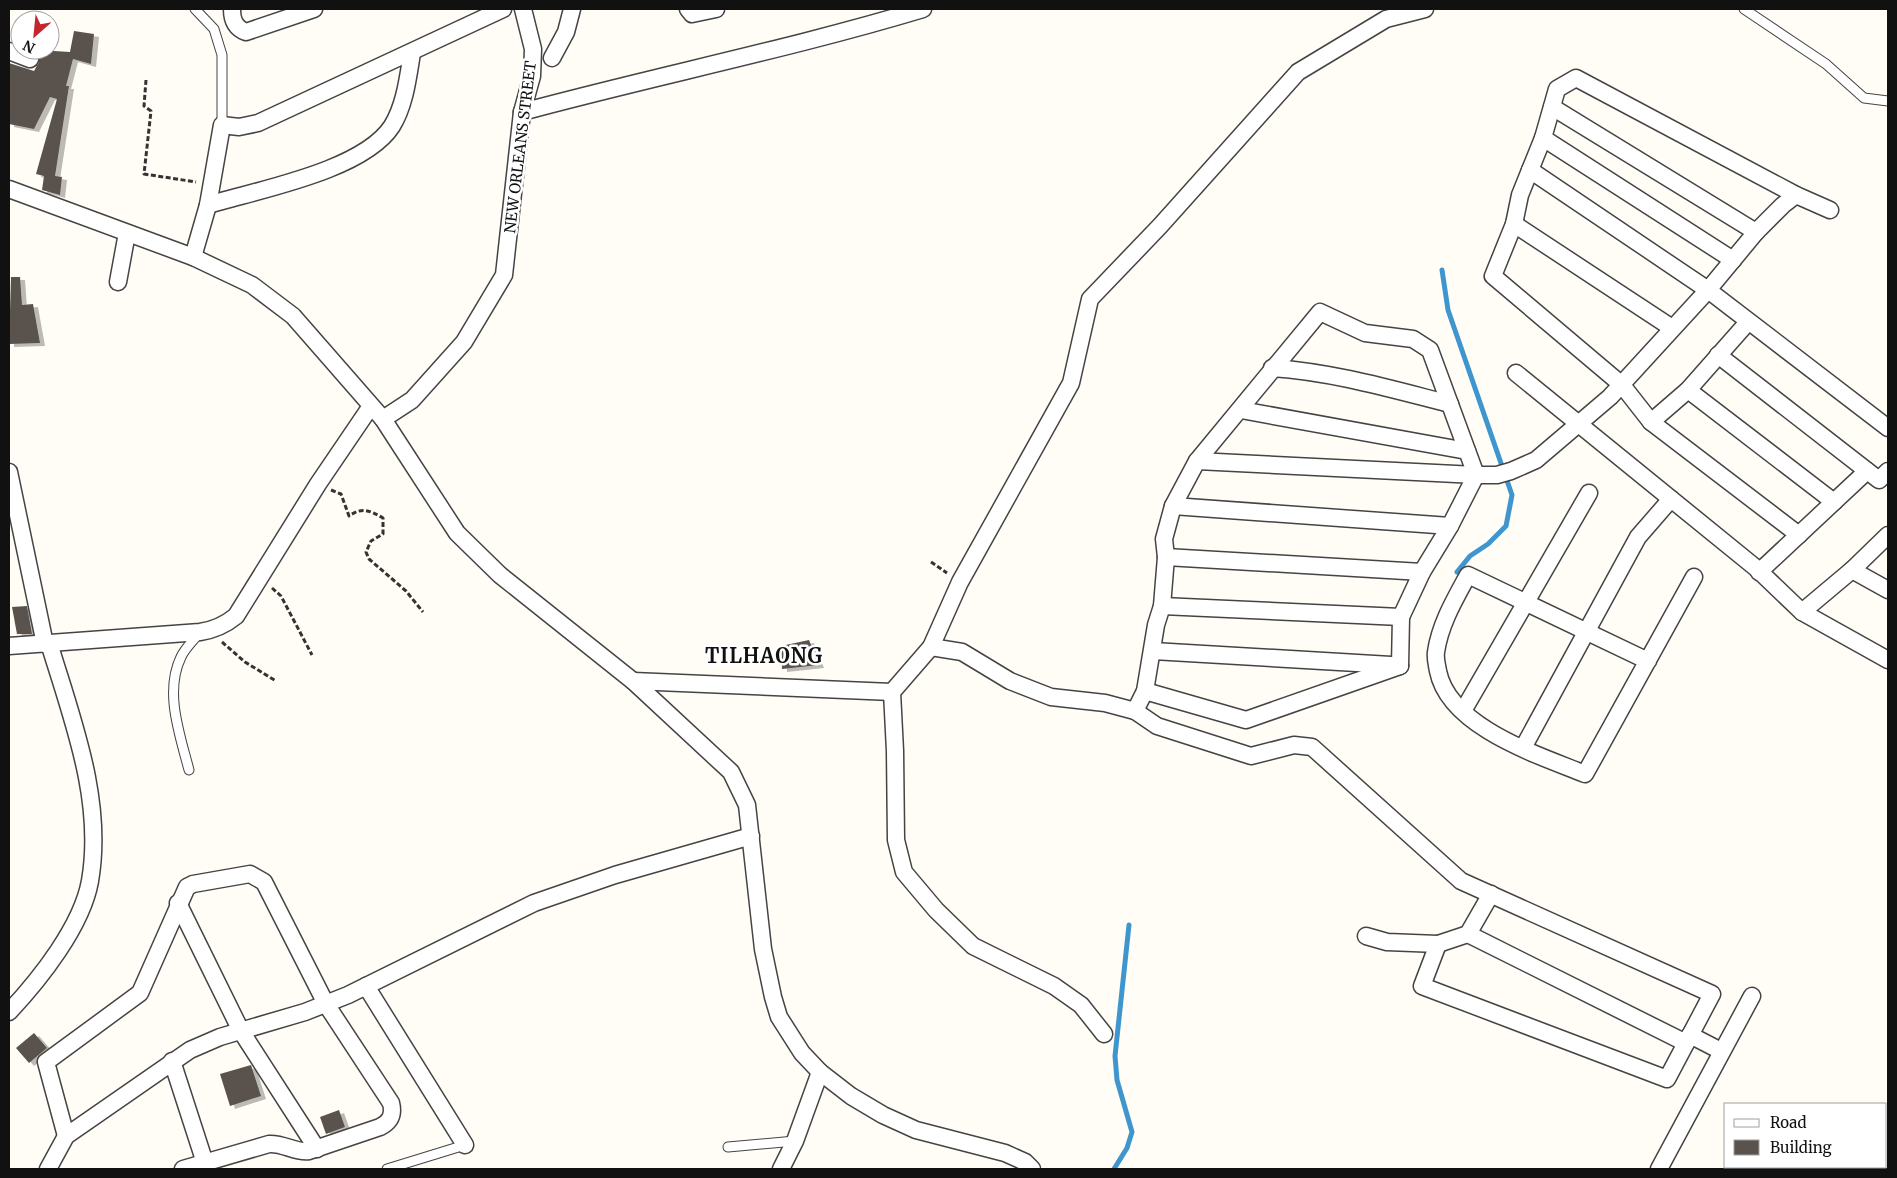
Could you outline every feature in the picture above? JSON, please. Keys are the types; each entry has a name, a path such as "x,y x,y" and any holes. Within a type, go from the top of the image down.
{"street":[{"path":"232,9 232,17 236,25 246,32 314,9"},
{"path":"193,257 208,205 222,125 239,127 258,123 412,53 503,9"},
{"name":"NEW ORLEANS STREET","path":"383,419 412,400 464,342 504,275 522,112 532,76 533,49 523,9"},
{"path":"552,58 566,32 572,9"},
{"path":"688,9 692,14 716,9"},
{"path":"522,112 837,35 923,9"},
{"path":"1104,1034 1081,1005 1061,990 974,946 936,910 904,872 896,840 892,692 931,647 960,582 1071,383 1090,299 1160,226 1298,72 1386,19 1425,9"},
{"path":"208,205 324,171 363,154 391,127 405,93 412,53"},
{"path":"1799,535 1651,422 1622,385 1493,276 1514,224 1520,195 1543,138 1557,90 1576,78 1796,196 1830,210"},
{"path":"1552,107 1756,232"},
{"path":"1543,138 1733,260"},
{"path":"1530,170 1708,290 1888,428"},
{"path":"9,189 193,257 252,285 293,316 383,419 457,533 500,575 633,681 731,772 747,804 762,949 773,997 779,1017 790,1037 820,1072 851,1096 883,1116 916,1130 1005,1153 1025,1162 1032,1169"},
{"path":"1197,461 1476,475 1504,473 1536,460 1622,385 1708,290 1756,232 1783,205 1796,196"},
{"path":"1514,224 1672,328"},
{"path":"118,282 127,233"},
{"path":"1135,711 1145,691 1156,625 1162,606 1166,556 1164,539 1173,506 1197,461 1320,312 1365,333 1413,339 1430,350 1476,475 1450,526 1422,572 1401,617 1400,666"},
{"path":"1651,422 1688,390 1748,322"},
{"path":"1718,355 1879,480 1888,471"},
{"path":"1272,368 1302,370 1353,378 1450,404"},
{"path":"1516,374 1759,572 1802,612 1888,660"},
{"path":"1688,390 1834,502"},
{"path":"9,646 206,631 236,616 318,484 371,406"},
{"path":"1241,410 1467,451"},
{"path":"1759,572 1867,471"},
{"path":"9,472 47,644 76,731 93,820 93,854 90,882 76,918 60,948 39,978 9,1012"},
{"path":"1463,711 1589,493"},
{"path":"1523,748 1638,536 1671,499"},
{"path":"1173,506 1450,526"},
{"path":"1802,612 1852,570 1888,535"},
{"path":"1166,556 1422,572"},
{"path":"1852,570 1888,590"},
{"path":"1648,661 1527,601 1468,575 1446,615 1435,654 1441,684 1463,711 1486,730 1523,748 1586,774 1648,661 1694,577"},
{"path":"1162,606 1401,617"},
{"path":"931,647 962,652 1010,681 1051,697 1105,703 1135,711 1157,726 1252,756 1294,744 1312,747 1461,881 1712,994 1667,1079 1422,986 1438,944"},
{"path":"1153,651 1400,666"},
{"path":"1145,691 1246,720 1400,666"},
{"path":"633,681 892,692"},
{"path":"48,1169 66,1136 172,1061 204,1043 326,1004 534,903 615,874 751,836"},
{"path":"66,1136 46,1062 117,1012 140,993 178,903 187,887 193,884 244,875 261,878 326,1004 391,1103 392,1113 389,1122 380,1127 316,1149 303,1152 277,1143 270,1144 183,1169"},
{"path":"1366,936 1386,942 1438,944 1468,934 1491,894"},
{"path":"178,903 241,1031 316,1149"},
{"path":"1468,934 1688,1039 1721,1051"},
{"path":"366,986 465,1145"},
{"path":"1659,1169 1752,996"},
{"path":"172,1061 205,1162"},
{"path":"781,1169 795,1142 820,1072"}],"lane":[{"path":"195,9 214,29 222,55 222,125"},
{"path":"1744,9 1826,64 1864,98 1888,101"},
{"path":"189,770 174,702 178,666 182,655 206,631"},
{"path":"728,1147 795,1142"},
{"path":"387,1169 465,1145"}],"path":[{"path":"146,80 144,106 151,111 144,174 212,184"},
{"path":"318,484 341,494 349,516 358,509 369,510 383,518 383,534 371,541 366,552 369,558 406,591 423,612"},
{"path":"931,562 960,582"},
{"path":"261,577 281,596 312,655"},
{"path":"206,631 232,652 276,681"}],"building":[{"path":"74,31 94,34 91,64 73,59 66,86 69,86 55,176 62,177 60,195 42,190 44,176 36,174 57,99 50,97 34,129 9,124 9,63 34,71 39,60 60,60 60,51 70,52"},
{"path":"11,277 20,277 22,305 33,304 40,343 9,344"},
{"path":"27,606 32,634 17,634 12,607"},
{"path":"809,640 819,665 782,669 781,646"},
{"path":"34,1033 47,1048 29,1063 16,1048"},
{"path":"251,1065 261,1096 230,1106 220,1074"},
{"path":"339,1110 345,1127 326,1134 320,1117"}],"waterway":[{"path":"1442,270 1448,310 1512,495 1506,526 1488,544 1470,556 1457,572"},
{"path":"1114,1169 1127,1148 1132,1132 1117,1080 1115,1056 1129,925"}],"district":[{"name":"TILHAONG","path":"764,655"}]}
